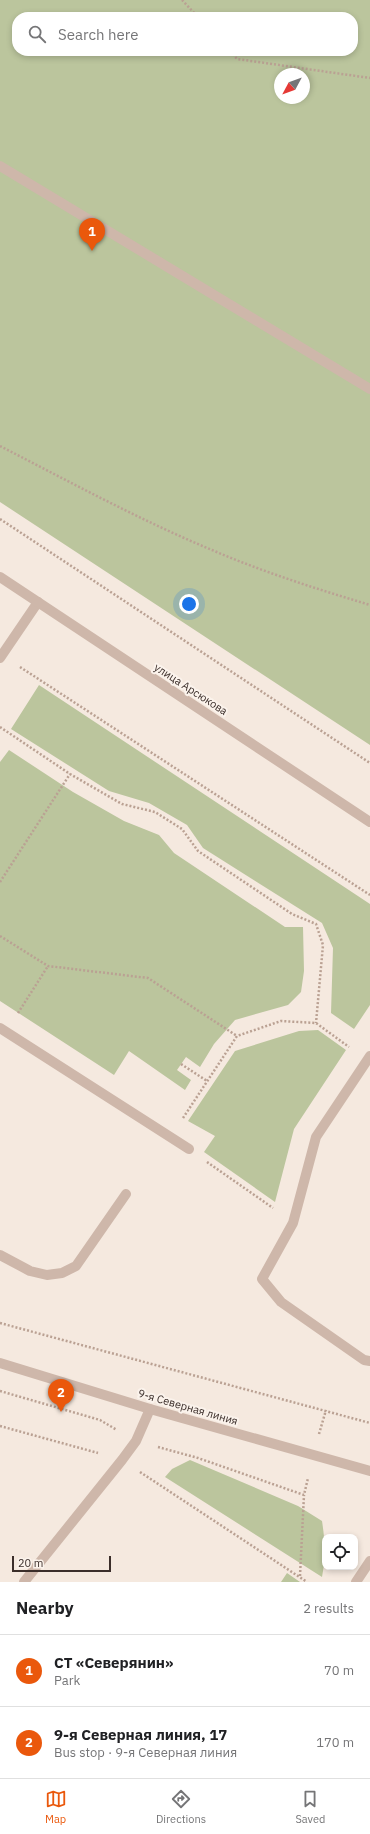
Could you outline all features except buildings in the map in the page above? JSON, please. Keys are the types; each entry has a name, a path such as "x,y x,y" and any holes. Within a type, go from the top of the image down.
{"street":[{"path":"0,166 370,389"},
{"name":"улица Арсюкова","path":"0,577 370,822"},
{"path":"1,657 38,602"},
{"path":"3,1030 189,1149"},
{"path":"369,1058 316,1137 293,1223 262,1279 281,1302 364,1360 370,1361"},
{"path":"0,1255 30,1270 47,1274 62,1273 76,1266 126,1194"},
{"name":"9-я Северная линия","path":"0,1363 150,1409 370,1471"},
{"path":"24,1582 136,1441 150,1409"},
{"path":"356,1582 370,1561"}],"path":[{"path":"182,0 193,12"},
{"path":"235,56 237,58 370,78"},
{"path":"0,446 85,490 213,550 332,594 370,605"},
{"path":"0,519 370,763"},
{"path":"1,657 370,895"},
{"path":"0,727 70,774 122,804 155,812 182,829 198,851 292,914 316,924 323,945 316,1023"},
{"path":"0,882 70,774"},
{"path":"0,936 48,966 148,978 237,1036"},
{"path":"3,1030 48,966"},
{"path":"171,1137 237,1036 281,1021 316,1023 369,1058"},
{"path":"181,1064 207,1081"},
{"path":"189,1149 293,1223"},
{"path":"0,1323 370,1423"},
{"path":"0,1391 100,1420 136,1441"},
{"path":"0,1426 122,1460 307,1582"},
{"path":"300,1576 304,1495"}],"green space":[{"path":"0,0 370,0 370,745 0,502"},
{"path":"39,685 370,904 370,1005 354,1029 331,1013 333,948 322,923 203,848 187,825 149,803 109,791 11,729"},
{"path":"9,750 73,792 124,821 159,835 174,853 285,927 303,927 304,971 301,992 288,1005 235,1020 214,1044 200,1067 186,1057 177,1070 191,1080 185,1090 129,1051 114,1075 0,1001 0,762"},
{"path":"318,1030 346,1050 294,1129 275,1202 204,1152 215,1136 188,1121 235,1051 299,1031"},
{"path":"190,1460 298,1506 322,1521 324,1534 322,1534 322,1577 165,1477 172,1469"},
{"path":"287,1573 300,1582 281,1582"}],"place":[{"name":"СТ «Северянин»","path":"92,251"},
{"name":"9-я Северная линия, 17","path":"61,1412"}]}
